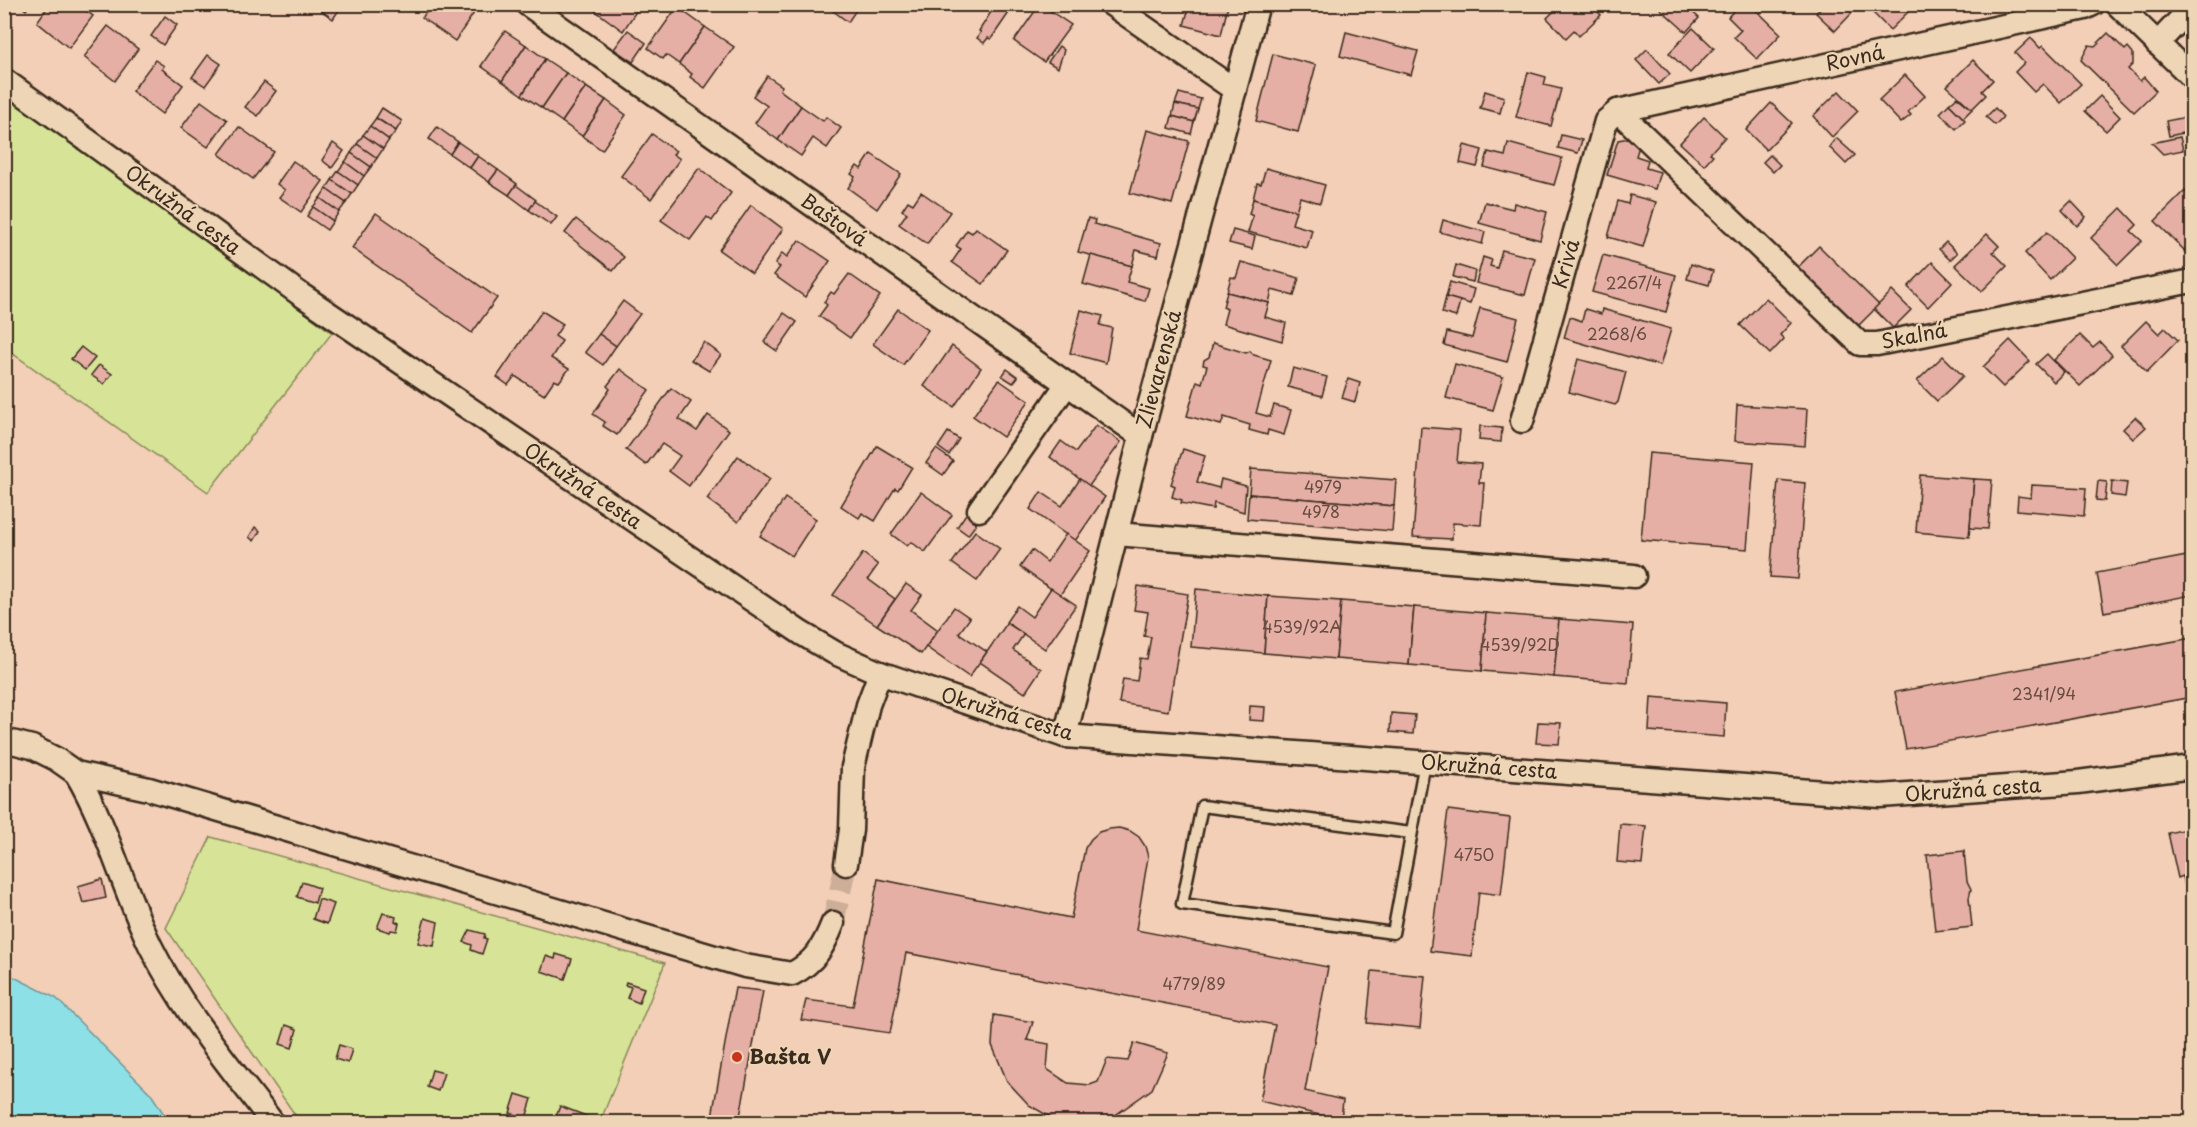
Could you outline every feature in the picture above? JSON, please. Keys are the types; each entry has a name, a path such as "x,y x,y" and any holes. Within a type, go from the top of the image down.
{"street":[{"name":"Baštová","path":"526,4 1141,436"},
{"path":"1111,4 1235,90"},
{"name":"Zlievarenská","path":"1065,735 1141,436 1258,4"},
{"name":"Rovná","path":"1617,111 2092,4"},
{"path":"2117,4 2193,78"},
{"path":"2157,44 2193,7"},
{"name":"Okružná cesta","path":"4,80 300,294 801,633 835,653 880,673 1065,735 1880,796 2078,782 2193,767"},
{"name":"Skalná","path":"1617,111 1860,344 1877,344 2193,281"},
{"name":"Krivá","path":"1522,422 1606,121 1617,111"},
{"path":"979,510 1067,384"},
{"path":"1116,534 1634,576"},
{"path":"846,864 851,830 854,767 868,705 880,673"},
{"path":"4,740 32,747 56,759 76,773 149,789 746,966 792,974 811,963 833,923"},
{"path":"76,773 98,815 149,943 167,978 177,995 272,1122"}],"lane":[{"path":"1411,833 1202,806 1182,904 1393,933 1425,762"}],"green space":[{"path":"4,85 332,333 208,492 5,348"},
{"path":"211,837 665,963 600,1122 300,1122 166,928"}],"water":[{"path":"4,972 56,998 151,1094 169,1122 5,1122"}],"building":[{"path":"18,4 31,4 26,10"},
{"path":"55,4 77,4 93,16 69,48 37,22 49,5 53,8"},
{"path":"327,4 343,4 333,19 322,11"},
{"path":"432,4 468,4 476,10 455,41 422,18"},
{"path":"586,4 641,4 623,31"},
{"path":"824,4 860,4 848,22"},
{"path":"981,4 1015,4 991,39 988,38 984,43 977,38 991,12"},
{"path":"1040,4 1071,25 1044,62 1014,41"},
{"path":"1190,4 1228,6 1221,35 1184,25"},
{"path":"1549,4 1591,4 1601,15 1579,36 1574,30 1566,38 1547,18 1555,10"},
{"path":"1684,4 1699,18 1686,32 1656,5"},
{"path":"1740,4 1750,4 1781,34 1757,59 1734,37 1741,30 1728,17"},
{"path":"1750,4 1765,4 1767,6 1760,14"},
{"path":"1825,4 1843,4 1852,13 1835,31 1816,13"},
{"path":"1871,4 1915,5 1890,30 1868,8"},
{"path":"677,7 705,27 679,64 666,55 663,59 648,48"},
{"path":"165,16 177,25 163,45 151,36"},
{"path":"108,26 138,49 115,81 84,57"},
{"path":"705,27 734,47 705,88 690,77 692,74 679,64"},
{"path":"1693,28 1714,48 1690,73 1669,53"},
{"path":"628,30 646,43 633,62 614,49"},
{"path":"505,31 526,45 502,81 481,66"},
{"path":"1346,32 1418,51 1411,75 1340,56"},
{"path":"2108,33 2125,50 2128,47 2133,53 2133,64 2128,69 2140,81 2144,77 2156,91 2134,112 2081,60 2089,45 2095,46"},
{"path":"2031,38 2040,48 2043,46 2081,84 2061,103 2043,84 2034,92 2015,72 2024,63 2015,53"},
{"path":"526,45 545,59 522,95 502,81"},
{"path":"1059,46 1064,50 1058,68 1048,62"},
{"path":"1647,49 1670,74 1659,84 1636,60"},
{"path":"1273,54 1316,65 1298,132 1256,121"},
{"path":"208,55 221,64 205,86 192,77"},
{"path":"545,59 566,73 542,108 522,95"},
{"path":"155,60 164,66 162,69 183,85 162,114 132,91"},
{"path":"1973,60 1993,80 1982,91 1986,95 1972,109 1947,86"},
{"path":"1528,72 1546,77 1544,85 1561,89 1551,126 1516,117"},
{"path":"566,73 586,87 562,122 542,108"},
{"path":"1905,75 1925,96 1908,112 1911,115 1901,123 1879,100"},
{"path":"767,76 782,86 780,90 801,106 778,140 755,123 767,106 753,96"},
{"path":"264,82 276,91 258,116 245,107"},
{"path":"586,87 606,100 582,136 562,122"},
{"path":"1485,91 1504,97 1500,113 1480,108"},
{"path":"1839,91 1858,111 1832,137 1813,116"},
{"path":"1179,93 1201,99 1198,109 1175,104"},
{"path":"2100,96 2120,117 2106,131 2085,111"},
{"path":"1957,97 1972,109 1963,118 1949,104"},
{"path":"606,100 626,115 602,150 582,136"},
{"path":"201,101 227,120 208,147 181,128"},
{"path":"1771,103 1792,123 1766,150 1746,130"},
{"path":"1175,104 1198,109 1194,122 1172,116"},
{"path":"1949,104 1965,120 1956,129 1940,113"},
{"path":"801,106 823,121 826,117 841,128 827,148 813,138 801,156 778,140"},
{"path":"382,108 402,121 396,131 376,118"},
{"path":"1995,108 2003,117 1995,125 1986,117"},
{"path":"1172,116 1194,122 1191,134 1169,128"},
{"path":"2192,116 2192,131 2169,136 2166,121"},
{"path":"1704,117 1725,137 1710,153 1713,155 1704,165 1680,143"},
{"path":"376,118 396,131 389,140 370,126"},
{"path":"370,126 389,140 383,149 363,135"},
{"path":"239,127 274,152 253,179 219,154"},
{"path":"437,127 458,142 450,154 429,139"},
{"path":"1147,130 1189,141 1172,204 1130,193"},
{"path":"652,134 676,151 673,154 680,159 651,199 621,176"},
{"path":"363,135 383,149 377,158 357,144"},
{"path":"1561,135 1582,140 1578,153 1558,148"},
{"path":"2180,137 2183,150 2163,154 2152,143"},
{"path":"1629,138 1639,146 1636,156 1648,160 1646,168 1660,172 1655,189 1607,175 1618,140"},
{"path":"1836,138 1855,155 1846,164 1829,147"},
{"path":"458,142 478,156 470,168 450,154"},
{"path":"333,143 344,151 332,168 322,160"},
{"path":"1508,143 1562,158 1554,185 1484,167 1488,152 1505,156"},
{"path":"357,144 377,158 371,167 351,153"},
{"path":"1464,145 1482,150 1477,167 1460,163"},
{"path":"351,153 371,167 364,176 345,162"},
{"path":"871,154 901,174 877,209 848,188 855,177 851,174 857,166 861,169"},
{"path":"1770,155 1780,165 1773,172 1763,162"},
{"path":"478,156 498,170 489,182 470,168"},
{"path":"293,161 323,181 301,212 279,197 285,190 277,184"},
{"path":"345,162 364,176 358,185 338,171"},
{"path":"699,168 731,193 712,221 707,217 690,240 661,220"},
{"path":"1266,168 1325,185 1320,203 1300,197 1296,211 1253,199 1257,183 1261,184"},
{"path":"498,170 517,184 509,195 489,182"},
{"path":"338,171 358,185 352,194 332,180"},
{"path":"332,180 352,194 346,203 326,189"},
{"path":"516,185 536,200 529,210 509,195"},
{"path":"326,189 346,203 339,212 320,198"},
{"path":"2185,191 2192,198 2192,242 2184,250 2155,221"},
{"path":"921,192 950,212 927,244 899,224 907,213 902,210 908,201 913,204"},
{"path":"1630,195 1656,202 1643,247 1608,237 1618,201 1628,204"},
{"path":"320,198 339,212 333,221 313,207"},
{"path":"1253,199 1296,211 1292,224 1312,230 1307,248 1248,232 1253,216 1249,214"},
{"path":"535,201 557,217 551,225 529,210"},
{"path":"2071,201 2086,217 2077,226 2062,210"},
{"path":"1485,202 1513,209 1514,203 1547,212 1540,240 1479,223"},
{"path":"751,205 783,229 752,273 719,250"},
{"path":"313,207 333,221 327,230 307,216"},
{"path":"2121,208 2137,225 2131,231 2142,241 2118,265 2091,238"},
{"path":"376,213 497,298 472,333 352,248"},
{"path":"1088,218 1095,220 1094,224 1161,243 1158,256 1136,250 1132,266 1078,252"},
{"path":"576,219 624,257 613,271 565,233"},
{"path":"1443,220 1485,232 1482,244 1440,232"},
{"path":"976,228 1007,250 983,284 952,262 961,249 956,246 967,230 972,233"},
{"path":"1233,230 1255,236 1252,249 1229,243"},
{"path":"2047,232 2072,258 2050,280 2025,253"},
{"path":"1987,234 1999,246 1993,252 2007,266 1982,291 1955,265"},
{"path":"799,240 830,261 805,297 774,275 780,267 775,264 782,253 787,257"},
{"path":"1946,242 1957,253 1950,260 1939,249"},
{"path":"2192,242 2192,260 2184,251"},
{"path":"1819,246 1879,305 1855,329 1795,270"},
{"path":"1502,250 1535,258 1525,295 1476,283 1483,257 1492,260 1490,266 1497,268"},
{"path":"1091,255 1132,266 1127,282 1149,288 1145,301 1083,284"},
{"path":"1603,255 1676,275 1666,312 1592,292"},
{"path":"1241,262 1299,278 1294,296 1272,290 1269,303 1227,292 1231,277 1236,278"},
{"path":"1932,262 1952,282 1928,307 1908,287"},
{"path":"1691,264 1713,271 1709,285 1687,279"},
{"path":"1456,265 1475,271 1473,282 1453,277"},
{"path":"849,274 880,296 850,338 819,316 827,305 824,302 831,292 834,294"},
{"path":"1450,282 1474,289 1470,304 1446,297"},
{"path":"1892,291 1911,310 1893,328 1874,309"},
{"path":"1227,292 1269,303 1265,317 1286,323 1282,341 1223,324 1227,309 1223,307"},
{"path":"1446,297 1460,301 1456,317 1442,313"},
{"path":"1766,298 1791,323 1780,335 1784,339 1770,354 1740,325"},
{"path":"623,301 640,314 616,346 599,334"},
{"path":"1480,308 1518,318 1507,362 1444,345 1447,332 1472,338"},
{"path":"898,309 928,330 903,365 873,344"},
{"path":"1585,309 1601,314 1602,309 1671,329 1660,366 1564,338 1570,317 1582,321"},
{"path":"1081,310 1103,316 1100,325 1112,328 1106,363 1070,353"},
{"path":"542,311 563,324 555,336 562,341 551,358 569,369 559,382 554,380 544,395 515,376 508,385 497,377"},
{"path":"784,313 797,322 777,351 764,342"},
{"path":"2146,321 2159,334 2165,328 2178,340 2147,372 2121,346"},
{"path":"599,334 616,346 603,365 585,352"},
{"path":"2080,335 2093,348 2100,342 2112,355 2080,386 2054,360"},
{"path":"2010,340 2030,361 2003,387 1983,367"},
{"path":"704,342 721,355 709,371 691,360"},
{"path":"1213,343 1246,353 1250,351 1254,355 1271,360 1256,413 1270,417 1274,405 1291,410 1284,435 1268,430 1267,435 1249,430 1250,425 1224,417 1221,425 1187,416 1197,381 1202,383 1207,366 1203,365 1204,360 1209,357"},
{"path":"952,346 981,368 954,407 924,386"},
{"path":"81,347 95,358 85,370 71,359"},
{"path":"2047,354 2064,372 2054,382 2036,364"},
{"path":"1943,356 1963,376 1937,401 1917,381"},
{"path":"1578,359 1626,372 1618,402 1615,405 1569,392"},
{"path":"1455,364 1503,377 1493,410 1446,398"},
{"path":"99,365 112,374 104,384 91,375"},
{"path":"1293,368 1327,377 1322,396 1288,387"},
{"path":"620,369 649,390 617,435 603,426 605,422 593,414 610,389 607,386"},
{"path":"1007,369 1018,377 1013,383 1002,376"},
{"path":"1348,379 1360,383 1355,402 1342,398"},
{"path":"999,380 1029,401 1003,437 973,416"},
{"path":"671,388 691,402 679,419 697,431 708,415 729,430 689,486 669,471 680,456 662,444 646,465 626,450"},
{"path":"1737,405 1807,409 1805,446 1735,441"},
{"path":"2135,417 2146,427 2133,439 2123,429"},
{"path":"1096,425 1121,442 1089,486 1050,457 1061,441 1076,452"},
{"path":"1480,426 1502,428 1501,442 1479,440"},
{"path":"1421,427 1460,430 1457,462 1481,464 1479,483 1484,483 1481,525 1453,523 1452,539 1413,537"},
{"path":"948,432 959,439 949,455 938,447"},
{"path":"877,446 912,467 898,490 895,488 875,521 862,513 859,518 841,506"},
{"path":"936,449 953,461 943,475 926,463"},
{"path":"1183,449 1205,456 1197,482 1219,488 1221,479 1246,486 1244,512 1214,503 1213,509 1181,503 1182,500 1172,497 1175,486 1171,484"},
{"path":"1649,453 1754,462 1747,549 1641,540"},
{"path":"738,456 770,479 738,522 707,499"},
{"path":"1251,469 1396,480 1394,506 1249,494"},
{"path":"1920,475 1974,479 1969,537 1916,532"},
{"path":"1080,479 1105,497 1075,541 1030,509 1041,492 1062,506"},
{"path":"1974,479 1992,480 1988,529 1970,528"},
{"path":"1778,480 1805,483 1798,579 1770,577"},
{"path":"2098,481 2107,482 2105,501 2096,500"},
{"path":"2112,481 2127,483 2125,497 2111,495"},
{"path":"2032,485 2086,488 2084,516 2017,510 2018,496 2031,498"},
{"path":"921,492 952,515 925,552 911,542 907,546 891,534"},
{"path":"1249,494 1394,506 1392,531 1247,519"},
{"path":"785,498 816,519 792,556 760,536"},
{"path":"970,508 982,516 968,535 957,527"},
{"path":"255,527 260,531 254,541 249,537"},
{"path":"975,531 1000,549 977,581 952,563"},
{"path":"1066,534 1090,551 1060,595 1020,567 1032,550 1047,562"},
{"path":"863,553 878,565 868,579 895,599 877,625 833,595"},
{"path":"2192,555 2192,595 2104,612 2097,573"},
{"path":"906,584 922,595 911,610 938,630 921,654 877,625"},
{"path":"1138,586 1188,594 1168,711 1119,703 1123,679 1137,681 1140,658 1147,659 1151,637 1144,636 1148,612 1134,610"},
{"path":"1051,588 1076,605 1045,649 1006,622 1017,606 1032,617"},
{"path":"1196,589 1268,596 1264,653 1191,647"},
{"path":"1268,596 1341,601 1336,659 1264,653"},
{"path":"1341,601 1414,607 1409,665 1336,659"},
{"path":"954,607 970,618 959,633 987,652 969,677 926,647"},
{"path":"1414,607 1486,613 1482,671 1409,665"},
{"path":"1486,613 1559,619 1554,677 1482,671"},
{"path":"1559,619 1633,625 1628,683 1554,677"},
{"path":"1007,623 1024,634 1013,650 1041,669 1025,693 980,662"},
{"path":"2192,638 2192,697 1906,749 1895,692"},
{"path":"1651,697 1726,703 1724,737 1649,731"},
{"path":"1250,706 1265,707 1264,721 1249,720"},
{"path":"1391,713 1415,715 1413,734 1390,732"},
{"path":"1538,722 1561,723 1559,744 1536,743"},
{"path":"1448,810 1510,818 1501,895 1479,892 1472,956 1430,951"},
{"path":"2192,821 2192,914 2183,876 2178,878 2168,833 2186,829 2185,823"},
{"path":"1620,824 1646,826 1642,864 1617,862"},
{"path":"1119,828 1139,837 1148,857 1136,930 1328,967 1305,1091 1343,1100 1341,1120 1260,1101 1275,1025 906,953 890,1033 801,1020 806,1000 853,1006 878,879 1071,918 1085,848 1099,832"},
{"path":"1964,851 1967,881 1971,889 1969,898 1972,927 1935,931 1927,855"},
{"path":"102,879 106,898 83,903 78,886"},
{"path":"302,882 319,888 315,903 297,897"},
{"path":"319,899 334,904 327,924 313,919"},
{"path":"383,913 396,917 395,921 399,923 397,931 391,930 390,932 377,928"},
{"path":"425,918 438,922 434,946 418,943"},
{"path":"470,930 485,934 484,938 487,939 482,954 471,950 472,945 464,942"},
{"path":"556,954 572,959 565,979 541,971 546,956 555,959"},
{"path":"1372,971 1425,976 1420,1028 1367,1023"},
{"path":"626,982 644,988 639,1003 627,998 631,987 625,985"},
{"name":"Bašta V","path":"735,988 763,991 739,1122 711,1122"},
{"path":"994,1015 1033,1022 1027,1040 1049,1044 1047,1069 1068,1083 1090,1085 1098,1082 1107,1059 1128,1061 1134,1043 1168,1053 1152,1089 1114,1116 1057,1121 1029,1105 1007,1081 992,1045"},
{"path":"286,1025 297,1029 292,1048 280,1044"},
{"path":"339,1045 352,1049 348,1063 335,1059"},
{"path":"432,1070 444,1073 438,1091 427,1087"},
{"path":"516,1094 532,1099 526,1118 510,1113"},
{"path":"560,1106 594,1119 593,1122 554,1122"},
{"path":"1375,1116 1408,1122 1375,1122"}],"tunnel":[{"path":"833,923 846,864"}],"place":[{"name":"Bašta V","path":"737,1057"}]}
